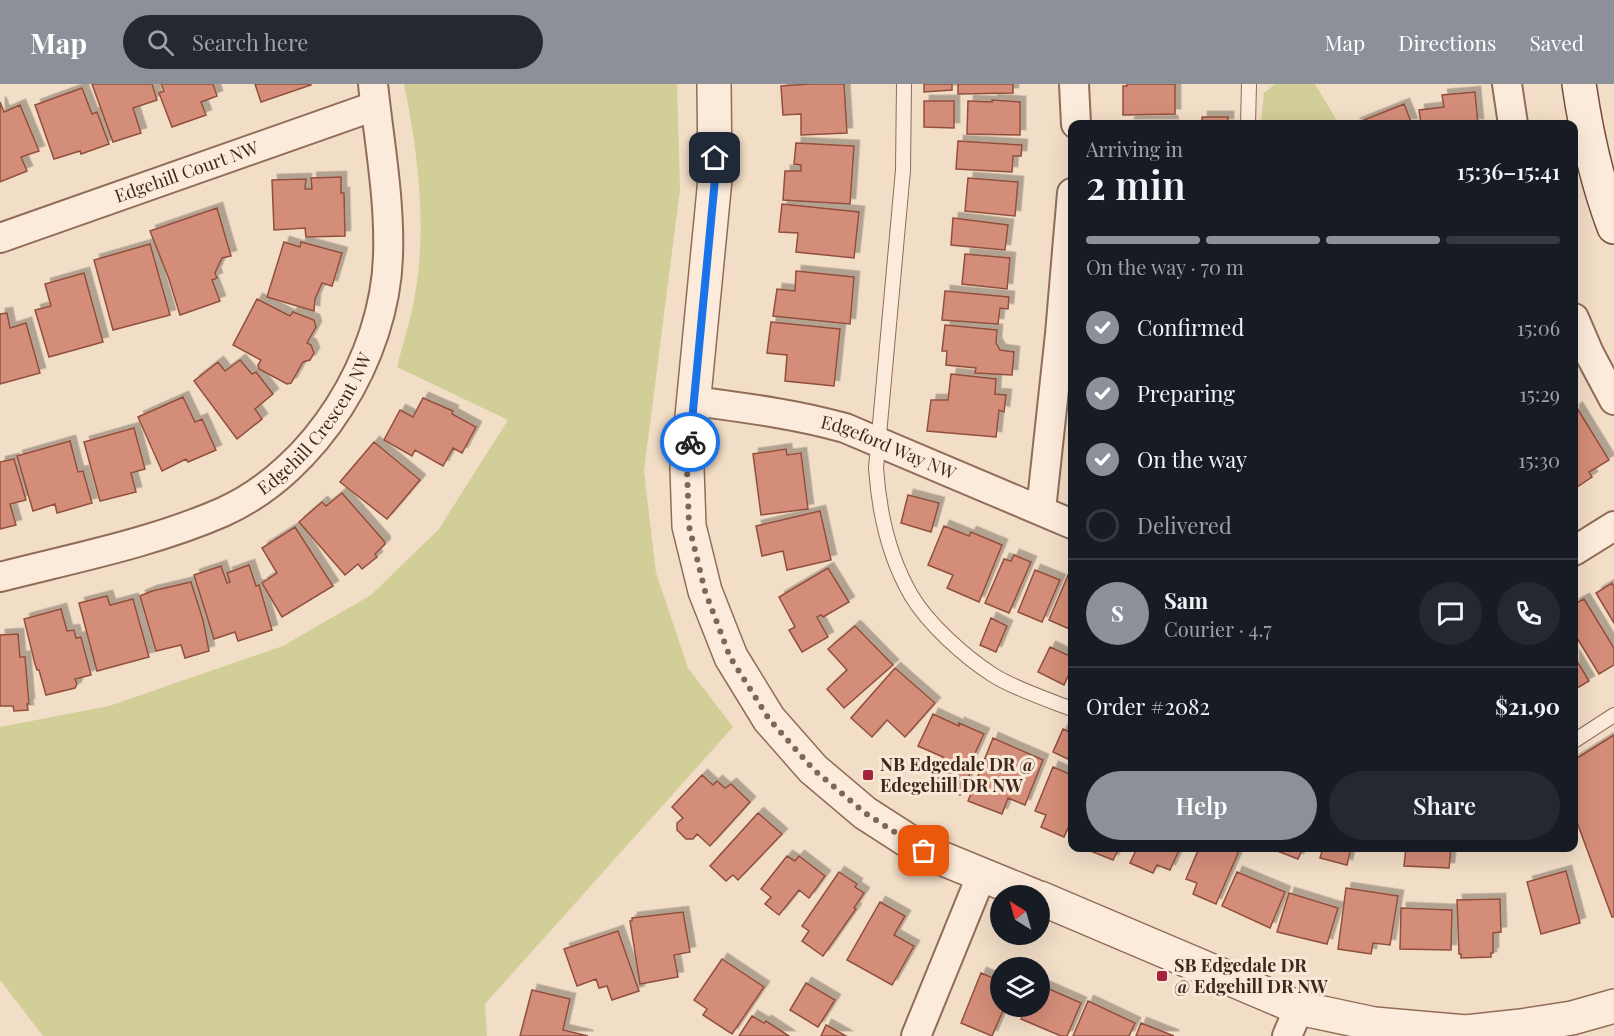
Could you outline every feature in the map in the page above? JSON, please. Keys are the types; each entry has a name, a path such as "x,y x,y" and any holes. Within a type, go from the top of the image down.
{"street":[{"path":"714,84 715,179 687,468 689,526 705,591 730,657 769,719 813,769 865,813 924,851 1008,885"},
{"path":"1074,84 1076,120"},
{"path":"1507,84 1513,120"},
{"path":"1579,84 1596,168 1614,227"},
{"name":"Edgehill Court NW","path":"0,238 374,95"},
{"name":"Edgehill Crescent NW","path":"0,577 177,531 225,511 264,487 288,467 328,423 345,398 359,371 373,334 385,288 388,230 374,95"},
{"path":"1041,510 1066,336 1068,289"},
{"path":"1578,341 1581,358 1614,400"},
{"name":"Edgeford Way NW","path":"695,401 807,417 845,428 1068,522"},
{"path":"1578,548 1614,526"},
{"path":"916,1036 982,874"},
{"path":"1050,903 1293,1022 1374,1024 1466,1032 1572,1018 1614,1006"}],"lane":[{"path":"904,84 903,170 876,468 878,497 888,542 911,596 955,647 994,676 1068,708"},
{"path":"1248,120 1249,84"},
{"path":"1578,738 1614,715"}],"shaded area":[{"path":"404,84 677,84 680,189 644,471 656,573 688,668 733,727 485,1004 487,1036 43,1036 0,980 0,727 109,706 283,646 371,595 439,529 508,420 397,367 413,304 419,269 420,242 417,163"},
{"path":"1275,84 1315,84 1337,120 1261,120 1264,93"}],"building":[{"path":"92,84 152,84 157,100 133,108 141,133 113,142"},
{"path":"161,84 213,84 217,96 201,102 206,115 172,127 159,93 164,91"},
{"path":"255,84 310,84 311,85 261,102"},
{"path":"844,84 847,133 801,135 801,114 783,115 781,86"},
{"path":"924,84 952,84 952,90 924,92"},
{"path":"958,84 1013,84 1013,93 958,94"},
{"path":"1127,84 1175,84 1175,114 1123,115 1123,86"},
{"path":"82,88 92,114 97,112 109,144 81,154 80,151 54,159 35,105"},
{"path":"1475,92 1478,120 1420,120 1419,110 1444,107 1442,95"},
{"path":"992,100 1020,102 1020,135 967,134 968,101 992,102"},
{"path":"924,101 954,101 954,128 924,127"},
{"path":"0,102 4,112 20,105 39,151 21,157 27,171 0,182"},
{"path":"1404,104 1410,120 1364,120"},
{"path":"1202,117 1228,117 1228,120 1202,120"},
{"path":"958,141 1022,145 1021,156 1013,156 1012,172 956,169"},
{"path":"796,143 854,146 850,204 783,200 785,171 801,171 801,165 794,164"},
{"path":"341,177 341,193 344,193 345,236 306,237 305,228 274,230 272,180 306,179 305,189 312,189 311,178"},
{"path":"968,178 1018,182 1015,216 965,211"},
{"path":"782,204 859,212 854,258 796,252 798,233 779,232"},
{"path":"217,208 231,256 222,258 215,273 217,278 212,280 220,301 180,315 150,231"},
{"path":"953,218 1008,225 1005,250 951,245"},
{"path":"284,242 300,247 301,242 342,253 332,286 322,283 315,299 314,311 267,297"},
{"path":"150,244 170,315 113,330 94,260"},
{"path":"965,254 1010,258 1007,289 962,284"},
{"path":"796,271 854,277 850,324 773,316 777,289 795,291"},
{"path":"84,273 103,342 49,357 35,310 51,306 45,284"},
{"path":"945,291 1009,297 1008,309 1000,308 998,324 942,320"},
{"path":"257,299 290,316 293,312 314,320 316,327 307,343 311,345 314,353 310,360 303,362 291,383 287,384 259,369 258,365 261,360 233,345"},
{"path":"7,313 10,328 26,323 40,373 0,384 0,314"},
{"path":"771,322 840,329 834,386 785,381 787,355 767,353"},
{"path":"945,325 997,330 996,343 1000,350 1014,352 1012,375 975,373 976,368 946,365 947,351 942,351"},
{"path":"240,360 252,374 256,372 273,394 255,409 262,419 237,439 194,381 218,362 225,371"},
{"path":"951,374 996,379 995,394 1006,395 1004,412 999,410 996,437 927,431 931,400 948,400"},
{"path":"183,397 195,422 202,419 216,450 188,462 186,459 162,471 138,417"},
{"path":"423,398 453,411 452,414 476,427 462,453 453,448 443,466 415,450 412,456 384,440 400,410 413,417"},
{"path":"1578,410 1609,460 1589,472 1592,477 1578,486"},
{"path":"134,428 145,469 131,473 136,492 100,501 84,442"},
{"path":"70,441 78,472 83,471 92,503 57,513 55,504 33,511 17,456"},
{"path":"374,442 420,480 387,519 340,482"},
{"path":"786,449 787,455 801,453 808,509 761,515 753,454"},
{"path":"14,459 26,500 10,504 16,525 0,529 0,462"},
{"path":"342,493 385,544 375,554 377,557 362,569 358,564 345,575 299,522 322,502 326,506"},
{"path":"908,495 939,503 931,532 901,523"},
{"path":"820,511 831,560 787,570 783,551 762,556 756,526"},
{"path":"944,526 969,536 971,532 1002,545 979,602 947,588 953,575 928,565"},
{"path":"295,527 333,586 282,617 262,583 277,573 262,548"},
{"path":"1014,555 1031,562 1009,613 985,603 1004,559 1011,561"},
{"path":"249,565 256,586 259,585 272,630 238,641 235,632 214,639 194,575 221,566 227,583 230,582 227,573"},
{"path":"828,568 849,602 823,617 821,615 817,617 828,637 802,652 789,630 795,627 779,597"},
{"path":"1035,570 1060,580 1042,622 1018,612"},
{"path":"1068,575 1068,628 1049,620"},
{"path":"191,582 203,620 209,651 185,658 181,645 156,651 140,596"},
{"path":"1612,583 1614,587 1614,623 1596,593"},
{"path":"107,596 110,605 133,599 149,657 97,671 79,603"},
{"path":"1584,599 1614,648 1614,665 1599,674 1578,640 1578,602"},
{"path":"61,609 67,631 74,630 76,638 81,637 91,675 75,679 77,684 75,688 46,695 35,664 24,619"},
{"path":"991,618 1007,626 996,652 980,645"},
{"path":"855,626 893,665 844,708 827,689 847,670 828,649"},
{"path":"18,634 20,657 25,657 29,704 27,704 28,710 14,711 13,706 0,706 0,635"},
{"path":"1050,647 1068,655 1068,676 1064,685 1038,672"},
{"path":"1578,663 1589,681 1578,688"},
{"path":"895,668 935,703 905,737 887,720 872,737 851,718"},
{"path":"933,714 984,734 970,764 974,765 960,795 932,782 943,757 918,746"},
{"path":"1063,729 1068,731 1068,759 1053,752"},
{"path":"1614,735 1614,917 1612,917 1578,825 1578,758"},
{"path":"993,738 1043,760 1025,805 1008,798 1002,814 968,801"},
{"path":"1053,767 1068,773 1068,828 1064,837 1041,827 1046,815 1035,811"},
{"path":"702,775 713,785 717,781 725,788 731,784 750,802 710,846 697,834 693,839 686,839 677,830 677,823 683,818 672,807"},
{"path":"758,813 782,834 738,880 733,875 726,881 710,866"},
{"path":"1093,852 1117,852 1113,860"},
{"path":"1135,852 1178,852 1170,870 1157,865 1153,873 1130,863"},
{"path":"1197,852 1239,852 1216,904 1193,894 1197,883 1186,879"},
{"path":"1280,852 1301,852 1298,859"},
{"path":"1322,852 1350,852 1347,865 1320,858"},
{"path":"1406,852 1451,852 1449,868 1404,866"},
{"path":"787,856 795,861 799,856 825,876 809,898 799,890 779,915 765,904 771,897 761,889"},
{"path":"1566,871 1580,923 1541,934 1527,882"},
{"path":"839,872 857,884 855,887 864,893 854,908 856,909 823,956 802,941 809,931 802,926"},
{"path":"1237,872 1285,892 1270,928 1222,906"},
{"path":"1346,888 1398,896 1390,945 1373,943 1371,954 1338,949"},
{"path":"1289,893 1338,908 1327,944 1277,932"},
{"path":"1500,899 1501,932 1493,933 1491,957 1461,958 1457,900"},
{"path":"880,902 905,916 894,935 914,946 892,985 847,960"},
{"path":"1401,908 1452,910 1451,950 1400,949"},
{"path":"683,912 690,952 674,955 678,977 640,984 630,921 632,918"},
{"path":"618,931 639,991 612,1000 607,986 599,988 596,979 577,986 564,949"},
{"path":"722,959 764,987 732,1034 703,1015 707,1009 694,1000"},
{"path":"981,973 990,977 990,1017 1000,1017 992,1036 961,1023"},
{"path":"806,983 835,1000 818,1027 790,1010"},
{"path":"1050,989 1081,1003 1067,1036 1061,1036 1021,1019 1022,1017 1050,1017"},
{"path":"532,990 570,999 563,1030 588,1036 520,1036"},
{"path":"1088,1001 1135,1023 1129,1036 1073,1036"},
{"path":"752,1016 764,1023 766,1021 789,1036 739,1036"},
{"path":"1141,1023 1174,1036 1136,1036"},
{"path":"826,1025 830,1027 846,1036 821,1036"}],"way so far":[{"path":"690,442 687,468 689,526 705,591 730,657 769,719 813,769 865,813 924,851"}],"place":[{"name":"NB Edgedale DR @ Edegehill DR NW","path":"868,775"},
{"name":"SB Edgedale DR @ Edgehill DR NW","path":"1162,976"}],"route":[{"path":"690,442 715,179 715,158"}]}
